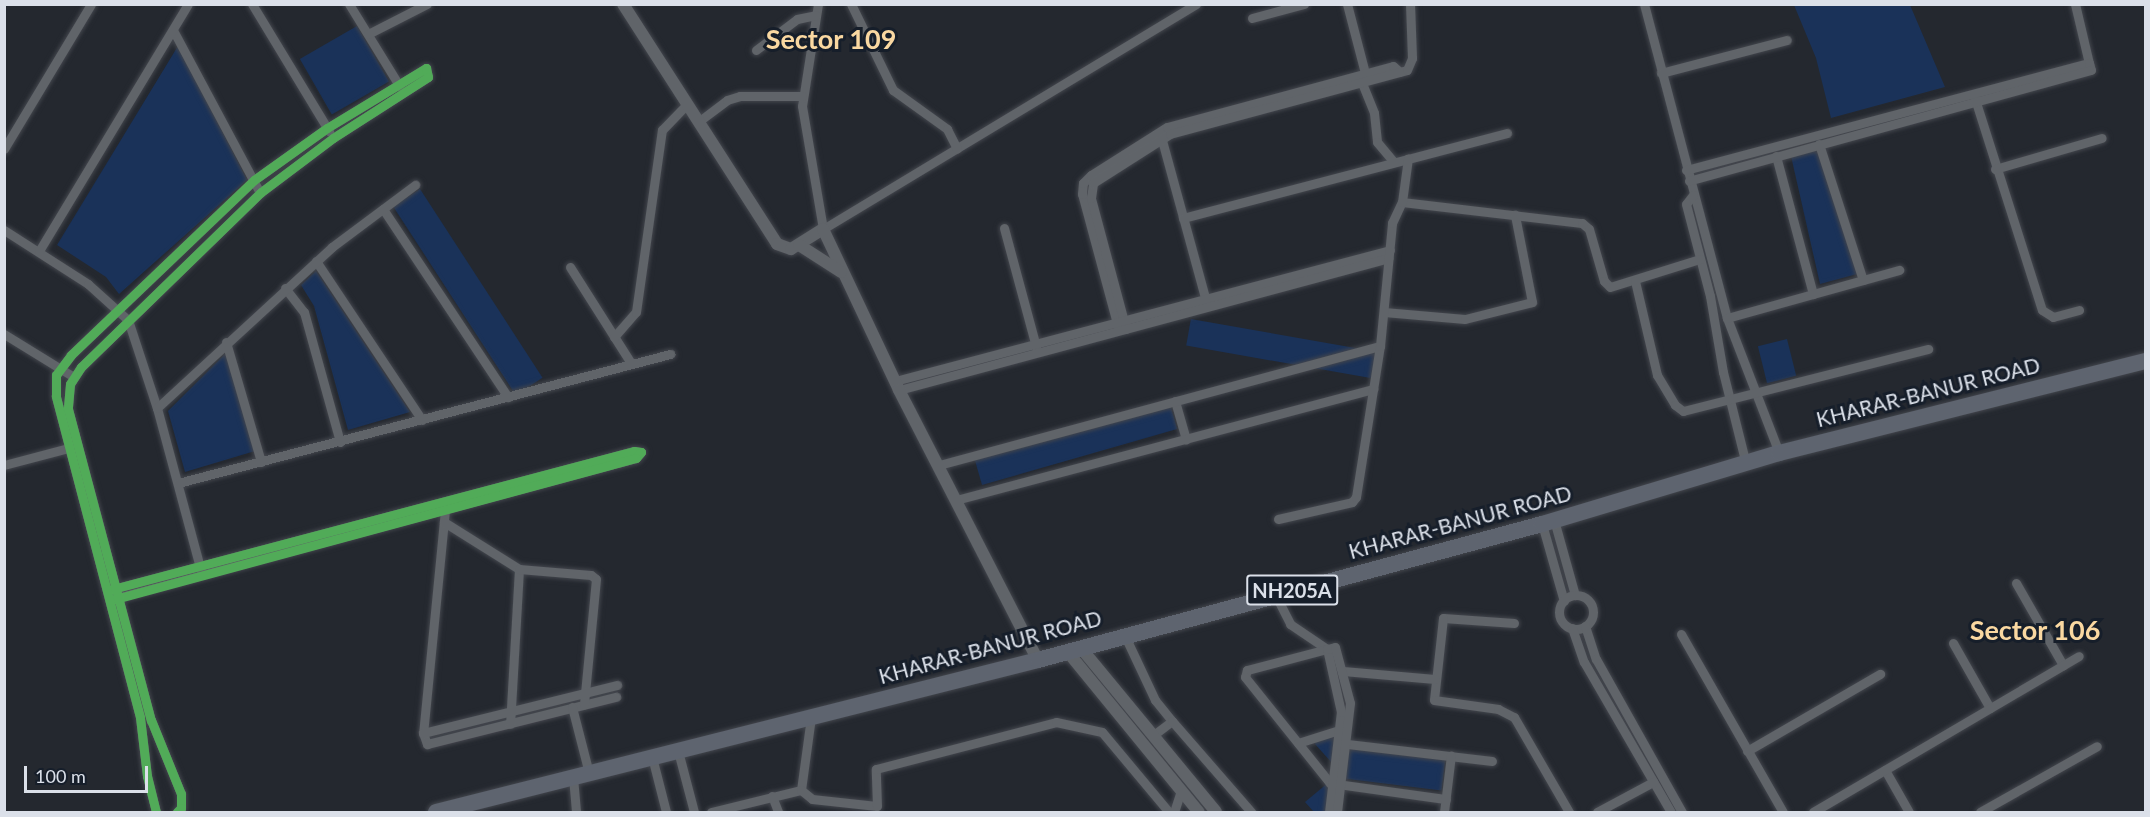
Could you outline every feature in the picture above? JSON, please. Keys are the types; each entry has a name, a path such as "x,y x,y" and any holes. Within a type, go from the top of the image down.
{"highway":[{"name":"KHARAR-BANUR ROAD","path":"436,813 1038,660 1124,634 1548,522 1779,453 2145,361"}],"street":[{"path":"4,149 91,4"},
{"path":"39,251 189,4"},
{"path":"252,4 333,138"},
{"path":"349,4 403,93"},
{"path":"368,34 428,4"},
{"path":"623,4 777,244 788,250 1196,4"},
{"path":"818,4 802,96 823,229 841,272 897,386 1038,660"},
{"path":"851,4 893,90 948,129 957,149"},
{"path":"1252,18 1304,4"},
{"path":"1347,4 1374,112 1377,142 1394,162"},
{"path":"1122,326 1082,194 1083,183 1161,134 1364,78 1400,72 1411,63 1410,4"},
{"path":"1644,4 1686,170 1727,318 1779,453"},
{"path":"1689,181 1975,99 2089,63 2075,4"},
{"path":"756,50 797,19 816,15"},
{"path":"173,30 260,193"},
{"path":"1661,74 1786,40"},
{"path":"75,446 68,402 74,377 128,320 260,193 333,138 430,73 424,68 327,128 254,180 118,309 60,368 55,385 75,446 114,594 152,720 181,794 181,808 177,813"},
{"path":"698,122 727,100 740,96 802,96"},
{"path":"1686,170 1975,99"},
{"path":"1975,99 1995,169 2042,310 2053,316 2079,310"},
{"path":"614,337 633,318 638,303 662,130 687,104"},
{"path":"1183,218 1507,133"},
{"path":"1161,134 1207,303"},
{"path":"1995,169 2102,138"},
{"path":"1819,144 1863,280"},
{"path":"1776,156 1813,294"},
{"path":"1278,519 1354,500 1380,346 1392,223 1402,201 1407,158"},
{"path":"157,408 316,261 415,185"},
{"path":"1693,195 1686,204 1746,464"},
{"path":"1402,201 1582,223 1589,229 1606,285 1615,288 1700,259"},
{"path":"383,209 508,397"},
{"path":"1384,312 1465,319 1532,302 1515,215"},
{"path":"1005,228 1036,348"},
{"path":"4,230 39,251 118,309 128,320 157,408 201,571"},
{"path":"799,245 841,272"},
{"path":"897,386 1389,254"},
{"path":"316,261 423,420"},
{"path":"570,267 631,363"},
{"path":"1727,318 1899,270"},
{"path":"1635,281 1657,375 1674,405 1689,411 1928,349"},
{"path":"285,288 304,312 340,441"},
{"path":"4,334 74,377"},
{"path":"226,342 261,462"},
{"path":"939,465 1380,346"},
{"path":"178,483 670,354"},
{"path":"956,500 1373,389"},
{"path":"1175,401 1186,440"},
{"path":"4,465 75,446"},
{"path":"114,594 526,484 636,458 641,453 634,451 526,484 445,510 201,571"},
{"path":"445,510 423,733 430,745 616,697"},
{"path":"444,522 519,569 591,575 596,579 584,704"},
{"path":"1548,522 1575,595 1591,605 1592,615 1585,626 1572,628"},
{"path":"1548,522 1564,600 1561,619 1572,628 1584,662 1671,813"},
{"path":"510,724 519,569"},
{"path":"2016,583 2063,665"},
{"path":"114,594 141,717 148,782 156,813"},
{"path":"1275,594 1290,624 1327,649 1341,702 1339,730 1341,744"},
{"path":"1564,600 1575,595"},
{"path":"1514,623 1443,618 1435,679 1436,701 1498,709 1514,717 1569,813"},
{"path":"1585,626 1596,659 1682,813"},
{"path":"1124,634 1155,700 1251,813"},
{"path":"1681,634 1783,813"},
{"path":"1953,643 1990,708"},
{"path":"1329,813 1336,785 1341,744 1350,703 1336,648 1245,673 1246,680 1336,785 1337,813"},
{"path":"1074,650 1152,736 1216,813"},
{"path":"1074,650 1199,813"},
{"path":"1813,813 2079,656"},
{"path":"1343,671 1435,679"},
{"path":"1747,751 1880,674"},
{"path":"423,733 617,685"},
{"path":"572,707 581,775 576,813"},
{"path":"801,790 810,717"},
{"path":"1152,736 1172,721"},
{"path":"801,790 812,799 877,806 876,769 1056,722 1102,732 1169,813"},
{"path":"1298,743 1339,730"},
{"path":"1341,744 1451,754 1492,761"},
{"path":"1980,813 2097,746"},
{"path":"678,751 694,813"},
{"path":"1444,813 1451,754"},
{"path":"652,757 666,813"},
{"path":"1885,770 1909,813"},
{"path":"1597,813 1653,782"},
{"path":"1336,785 1446,799"},
{"path":"711,813 801,790"},
{"path":"1174,813 1181,791"},
{"path":"772,796 778,813"}],"shaded area":[{"path":"1794,5 1910,5 1945,87 1831,118 1816,58"},
{"path":"357,26 389,81 332,114 300,59"},
{"path":"178,46 247,180 119,294 106,277 57,245"},
{"path":"1817,148 1861,273 1820,284 1791,156"},
{"path":"420,189 543,378 516,395 393,206"},
{"path":"316,271 410,412 348,430 314,306 301,285"},
{"path":"1191,319 1378,352 1373,379 1186,346"},
{"path":"1787,339 1796,376 1767,383 1758,346"},
{"path":"226,353 255,451 185,472 168,411"},
{"path":"1170,404 1177,429 982,485 975,460"},
{"path":"1335,734 1332,763 1315,744 1316,739"},
{"path":"1349,748 1445,760 1441,791 1345,779"},
{"path":"1329,782 1327,812 1314,812 1305,802"}],"cycle path":[{"path":"156,812 147,776 140,717 56,396 56,375 71,355 254,180 327,128 426,68 428,77 333,138 261,192 81,367 70,384 68,409 151,720 181,794 181,808 177,812"},
{"path":"109,590 634,451 641,452 636,458 111,600"}],"district":[{"name":"Sector 109","path":"831,39"},
{"name":"Sector 106","path":"2035,630"}]}
